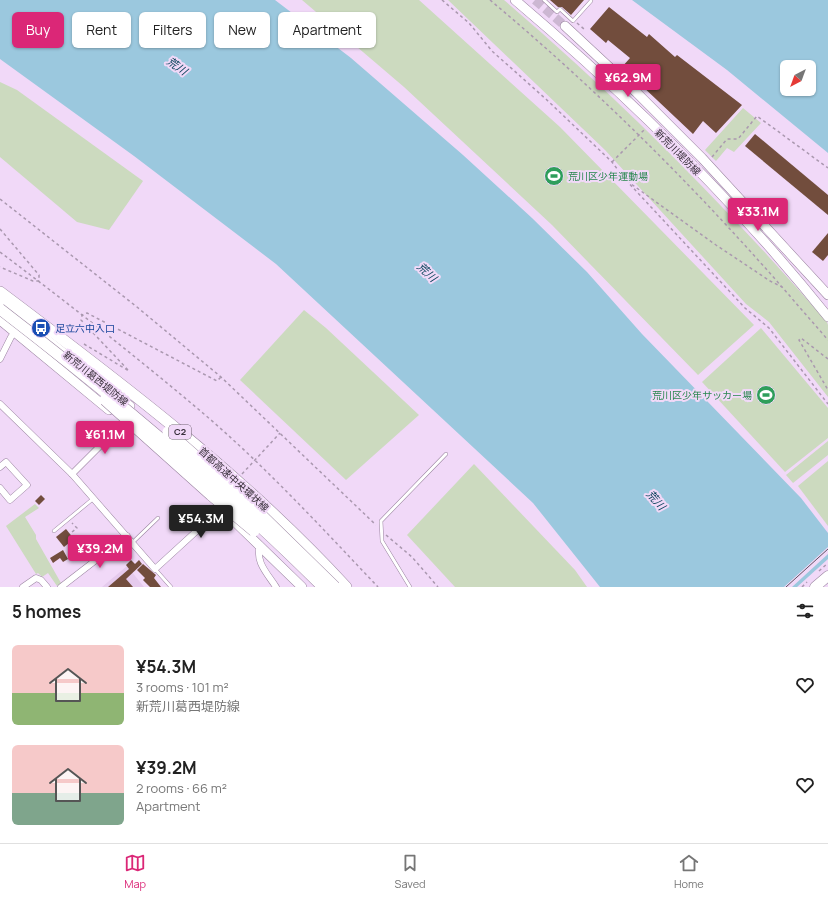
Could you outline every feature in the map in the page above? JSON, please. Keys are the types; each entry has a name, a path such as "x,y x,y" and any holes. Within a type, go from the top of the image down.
{"highway":[{"name":"首都高速中央環状線","path":"0,292 28,318 134,394 203,451 284,525 346,587"},
{"name":"首都高速中央環状線","path":"0,309 125,407 192,463 244,510 322,587"},
{"path":"0,312 125,418 210,495 239,516 312,587"},
{"path":"28,318 250,504 334,587"}],"main road":[{"name":"新荒川堤防線","path":"515,0 614,88 676,149 761,239 828,317"},
{"name":"新荒川堤防線","path":"565,26 637,93 707,163 828,295"},
{"name":"新荒川葛西堤防線","path":"0,302 28,318 234,495 330,587"},
{"name":"新荒川葛西堤防線","path":"0,320 124,422 221,508 302,587"},
{"path":"234,495 251,502 263,512 340,587"},
{"path":"815,587 828,576"}],"street":[{"path":"0,359 11,337 28,318"},
{"path":"0,404 72,474 155,569 234,495"},
{"path":"72,474 124,422"},
{"path":"0,467 6,462 26,485 10,500 0,488"},
{"path":"61,587 127,536"},
{"path":"260,545 258,553 260,561 276,587"},
{"path":"23,587 36,578 41,580 47,587"}],"lane":[{"path":"544,0 557,12 560,9 574,20 591,1"},
{"path":"410,587 382,541 381,521 446,454"},
{"path":"54,531 94,498"},
{"path":"133,542 158,518"},
{"path":"155,569 171,587"}],"path":[{"path":"442,0 469,23 492,51 548,101 612,162 624,178 745,308 769,328 828,404"},
{"path":"490,0 533,36 639,134 735,233 828,340"},
{"path":"574,20 584,29 582,31"},
{"path":"707,163 727,139 738,140 757,116 828,168"},
{"path":"612,162 646,128"},
{"path":"624,178 716,245 770,282 782,287"},
{"path":"0,200 137,307 221,377 281,432 381,530 412,557 438,587"},
{"path":"0,229 39,275 39,282"},
{"path":"0,252 82,315 204,414 254,460 378,587"},
{"path":"0,266 33,281 39,282"},
{"path":"82,315 86,313 216,381 221,377"},
{"path":"82,315 81,320 129,371 83,343"},
{"path":"828,358 801,338 799,340 828,390"},
{"path":"242,474 281,432"},
{"path":"69,519 77,528 72,532"}],"shaded area":[{"path":"127,566 144,587 102,587"}],"green space":[{"name":"荒川区少年運動場","path":"302,0 419,0 560,127 754,325 698,375 552,225 404,87 358,48 376,48 376,12 316,12"},
{"path":"448,0 504,0 590,76 672,155 789,279 827,322 828,397 769,322 746,304 605,150"},
{"path":"0,82 17,90 143,181 109,230 77,222 0,157"},
{"path":"743,108 761,123 734,152 727,148 716,161 705,150"},
{"path":"304,310 326,328 419,415 346,480 240,380"},
{"name":"荒川区少年サッカー場","path":"761,328 828,408 828,438 785,472 702,382"},
{"path":"828,441 828,455 793,483 786,475"},
{"path":"828,461 828,526 798,486"},
{"path":"474,464 575,570 587,587 455,587 407,535"},
{"path":"35,504 39,508 25,517 61,583 57,586 48,573 42,577 38,573 36,574 6,526"}],"water":[{"name":"荒川","path":"0,0 275,0 291,12 278,12 278,48 338,48 351,58 463,155 532,218 587,272 642,334 801,498 828,533 828,587 600,587 533,503 276,264 134,156 0,59"},
{"path":"632,0 828,0 828,153 727,70"}],"pier":[{"path":"828,547 828,554 792,587 784,587"},
{"path":"828,559 828,587 797,587"}],"building":[{"path":"550,0 584,0 571,15 562,7 558,7"},
{"path":"609,7 647,37 649,34 675,57 677,55 742,105 716,133 703,121 693,134 622,67 630,58 608,40 606,43 590,29"},
{"path":"755,134 828,195 828,215 745,146"},
{"path":"828,233 828,255 823,261 812,252"},
{"path":"41,495 45,499 39,505 35,501"},
{"path":"66,529 74,539 64,547 56,537"},
{"path":"63,550 68,559 63,562 60,558 53,563 50,558"},
{"path":"131,560 135,564 139,560 142,564 126,579 133,587 108,587 129,569 126,565"},
{"path":"143,564 156,575 154,578 161,587 150,587 143,580 145,578 137,570"}],"tunnel":[{"path":"535,0 565,26"}],"tram line":[{"path":"786,587 828,549"}],"place":[{"name":"荒川区少年運動場","path":"554,176"},
{"name":"足立六中入口","path":"41,328"},
{"name":"荒川区少年サッカー場","path":"766,395"}]}
